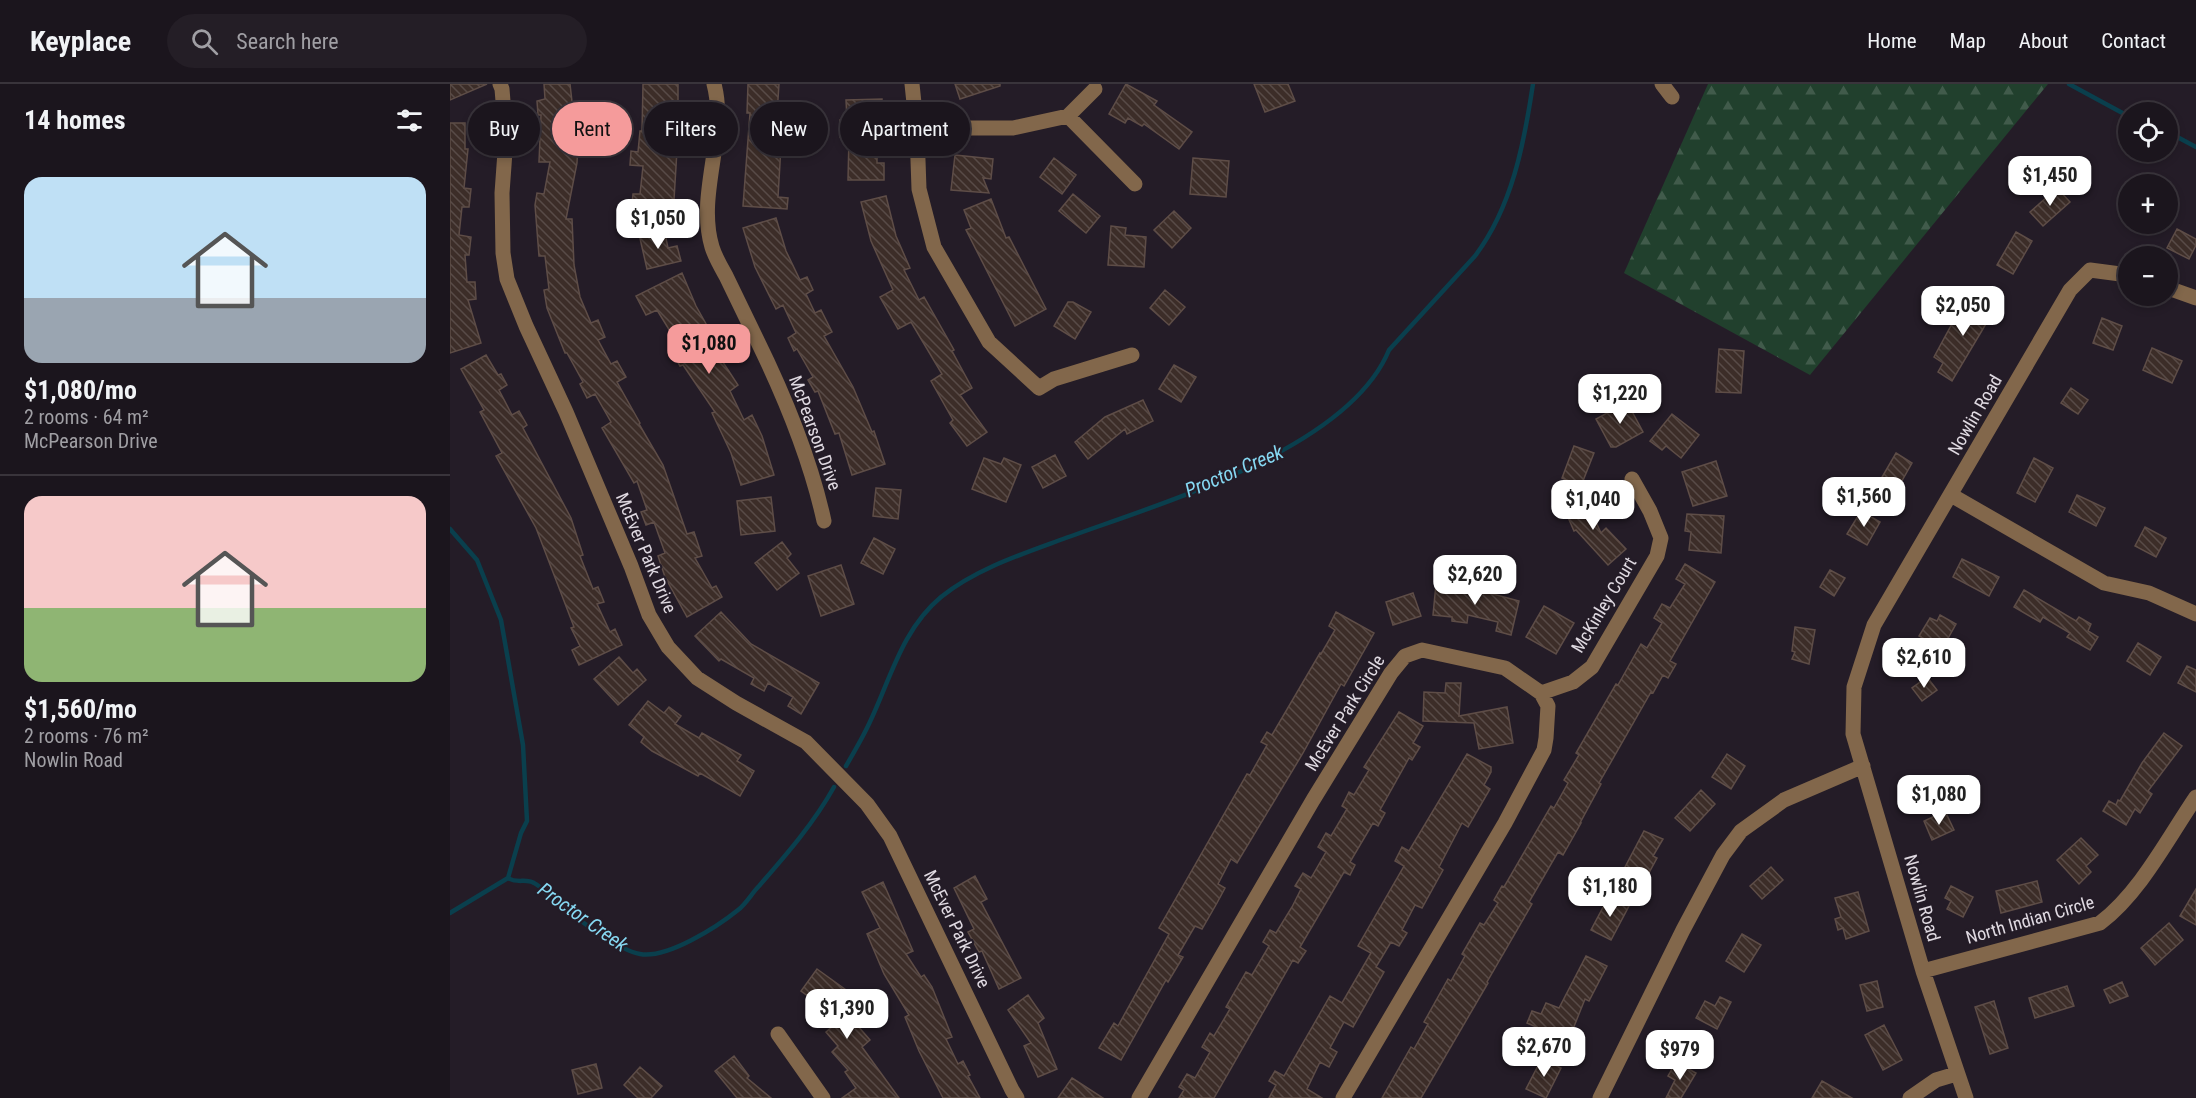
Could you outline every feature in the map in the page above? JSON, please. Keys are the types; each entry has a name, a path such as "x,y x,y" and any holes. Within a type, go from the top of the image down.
{"street":[{"name":"McEver Park Drive","path":"500,84 506,138 502,193 502,253 507,279 576,434 649,615 668,647 697,678 806,742 867,804 890,836 1017,1098"},
{"name":"McPearson Drive","path":"714,84 717,122 708,203 708,227 712,248 795,424 812,474 824,521"},
{"path":"912,84 914,102"},
{"path":"1662,84 1672,98"},
{"path":"970,128 1013,128 1068,116 1095,89"},
{"path":"1068,116 1135,184"},
{"path":"917,156 919,189 934,248 989,342 1039,388 1054,379 1132,355"},
{"name":"Nowlin Road","path":"1966,1098 1923,971 1853,734 1854,687 1874,625 2070,290 2090,270 2118,273"},
{"path":"2178,292 2196,298"},
{"name":"McKinley Court","path":"1541,693 1573,682 1592,667 1657,556 1661,538 1650,511 1632,479"},
{"path":"1951,495 2104,583 2150,593 2196,614"},
{"name":"McEver Park Circle","path":"1139,1098 1313,800 1391,673 1405,656 1422,650 1505,668 1541,693"},
{"path":"1343,1098 1505,823 1544,750 1548,706 1541,693"},
{"path":"1600,1098 1683,930 1723,855 1741,831 1784,800 1863,766"},
{"name":"North Indian Circle","path":"1923,971 2100,923 2115,912 2137,885 2196,797"},
{"path":"778,1034 823,1098"},
{"path":"1910,1098 1936,1080 1956,1074"}],"green space":[{"path":"1708,84 2048,84 1810,375 1624,273"}],"building":[{"path":"450,84 487,84 450,100"},
{"path":"544,84 570,84 572,102 552,102 552,156 577,156 566,219 572,219 574,265 580,297 591,323 598,320 605,337 598,340 611,364 617,361 626,377 617,382 663,465 687,534 694,532 702,556 695,558 712,588 716,586 722,597 687,617 665,577 658,556 665,553 654,522 646,525 641,512 647,510 637,481 634,483 602,428 611,422 595,394 587,398 580,384 583,382 565,353 547,308 544,290 549,289 545,256 539,256 535,205 537,193 544,194 550,162 539,162 541,115 540,102 537,101 545,99"},
{"path":"643,84 678,84 678,102 644,102 644,156 677,156 673,216 631,213 633,194 640,194 643,166 630,165 631,156 632,151 638,152 640,131 642,131"},
{"path":"748,84 779,84 778,102 750,102 750,113 747,113"},
{"path":"955,84 1000,84 1000,86 960,99"},
{"path":"1126,84 1157,101 1154,105 1192,132 1179,149 1144,124 1142,126 1128,118 1125,123 1109,114"},
{"path":"1254,84 1288,84 1295,101 1265,112"},
{"path":"882,99 882,102 846,102 846,100"},
{"path":"750,113 750,156 780,156 778,197 788,198 787,209 743,206"},
{"path":"450,123 465,123 465,149 468,149 464,188 471,189 469,207 462,207 459,235 471,237 469,255 465,255 467,282 475,282 476,299 468,300 481,343 450,353"},
{"path":"849,156 877,156 877,163 884,163 884,180 848,180"},
{"path":"955,156 993,159 991,179 983,178 989,193 951,190"},
{"path":"1054,158 1076,175 1062,194 1040,177"},
{"path":"1193,158 1229,161 1226,197 1190,194"},
{"path":"2057,188 2070,202 2043,226 2030,212"},
{"path":"1073,194 1100,216 1086,233 1059,211"},
{"path":"886,196 896,236 910,268 904,270 919,300 924,297 954,350 952,351 972,388 960,395 987,432 967,446 950,423 953,420 931,381 942,374 911,322 898,329 880,297 893,290 871,241 861,202"},
{"path":"991,199 1006,238 1009,237 1046,309 1015,326 966,230 971,228 964,210"},
{"path":"1174,211 1191,228 1172,248 1154,230"},
{"path":"776,218 786,251 800,280 807,277 813,290 806,294 815,313 821,310 832,332 824,336 853,387 872,432 874,431 885,464 852,475 839,433 835,434 818,391 815,392 808,380 813,377 797,349 794,351 788,338 796,333 783,305 776,309 755,267 743,228"},
{"path":"1111,226 1126,228 1125,235 1146,237 1144,267 1108,265"},
{"path":"664,229 668,248 677,246 681,261 647,269 639,234"},
{"path":"2178,230 2196,239 2196,245 2189,259 2178,254 2178,246 2168,246 2174,234 2178,234"},
{"path":"2016,232 2032,241 2013,274 1997,265"},
{"path":"682,273 696,306 718,345 713,347 738,385 730,391 744,420 752,415 762,436 774,475 741,485 731,453 712,413 715,412 683,365 680,366 670,348 678,344 657,310 646,315 636,296"},
{"path":"1165,290 1185,307 1169,325 1150,308"},
{"path":"1977,297 1996,307 1952,381 1938,372 1943,363 1934,357 1960,309 1969,313"},
{"path":"1068,302 1073,302 1091,312 1075,339 1054,326"},
{"path":"2102,318 2122,326 2113,350 2093,343"},
{"path":"2152,348 2182,361 2172,383 2143,370"},
{"path":"1719,349 1744,351 1741,393 1716,392"},
{"path":"486,355 507,385 499,390 512,415 519,411 527,425 523,428 571,518 583,555 580,556 593,589 598,587 604,602 597,604 610,632 615,629 622,645 579,665 572,650 580,646 571,628 574,627 536,528 496,456 502,453 480,412 484,410 461,369"},
{"path":"1174,365 1196,377 1181,402 1159,389"},
{"path":"2071,388 2088,400 2078,414 2061,403"},
{"path":"1143,400 1153,421 1127,434 1125,429 1088,459 1075,442 1105,417"},
{"path":"1627,402 1643,432 1616,447 1611,447 1596,419"},
{"path":"1672,414 1699,435 1681,458 1666,446 1662,450 1650,441"},
{"path":"1574,446 1594,453 1581,486 1562,478"},
{"path":"1896,453 1912,463 1895,493 1878,484"},
{"path":"1055,455 1066,476 1043,488 1032,467"},
{"path":"984,458 1001,464 1004,458 1021,465 1006,502 972,489"},
{"path":"2034,458 2053,468 2035,502 2017,493"},
{"path":"1716,461 1727,496 1693,506 1682,472"},
{"path":"876,488 901,490 898,519 873,516"},
{"path":"2077,495 2105,508 2096,526 2069,512"},
{"path":"1584,496 1601,533 1606,528 1626,549 1608,565 1576,530 1574,531 1563,506"},
{"path":"771,497 775,531 741,535 737,501"},
{"path":"1861,511 1880,522 1867,545 1847,534"},
{"path":"1687,514 1724,516 1721,553 1689,550 1691,532 1685,531"},
{"path":"2145,527 2166,538 2156,557 2135,546"},
{"path":"874,538 895,549 883,574 861,563"},
{"path":"782,542 791,554 787,558 799,573 777,590 755,563"},
{"path":"1962,559 1999,577 1989,596 1953,577"},
{"path":"1685,564 1715,582 1670,661 1676,664 1668,678 1663,675 1653,693 1651,692 1599,783 1601,784 1563,855 1558,852 1529,902 1532,904 1421,1098 1382,1098 1411,1047 1414,1049 1428,1024 1424,1022 1448,979 1451,981 1465,956 1462,954 1480,923 1484,925 1498,903 1494,900 1502,886 1504,887 1551,806 1554,808 1568,783 1564,780 1579,755 1576,753 1616,684 1618,685 1641,644 1647,648 1662,623 1654,618 1662,604 1670,608 1685,584 1676,579"},
{"path":"841,565 854,604 821,616 808,576"},
{"path":"1830,570 1845,578 1834,596 1820,587"},
{"path":"1436,584 1471,588 1519,601 1511,635 1496,631 1498,622 1468,615 1467,623 1452,621 1452,617 1433,615"},
{"path":"2024,590 2076,621 2079,617 2091,624 2088,631 2098,637 2090,650 2067,637 2070,633 2043,617 2040,622 2014,607"},
{"path":"1413,593 1421,616 1393,625 1386,602"},
{"path":"1544,606 1574,623 1556,654 1526,637"},
{"path":"721,612 751,644 819,683 801,714 788,706 793,697 768,683 764,691 751,684 754,678 721,659 719,661 695,636"},
{"path":"1336,612 1374,633 1344,686 1341,684 1303,753 1237,863 1231,859 1218,884 1225,888 1217,903 1202,929 1195,926 1178,955 1183,957 1168,982 1166,980 1121,1060 1099,1048 1114,1023 1118,1026 1169,934 1159,928 1247,774 1250,775 1267,745 1261,742 1267,732 1272,735 1335,630 1329,626"},
{"path":"1940,615 1956,624 1942,649 1919,636 1930,618 1937,621"},
{"path":"1795,627 1815,630 1809,664 1792,659 1795,652 1792,651"},
{"path":"2138,643 2161,657 2150,675 2127,661"},
{"path":"619,657 633,673 637,669 646,680 618,705 594,679"},
{"path":"2187,666 2196,670 2196,692 2178,683"},
{"path":"1927,677 1937,690 1922,701 1912,688"},
{"path":"1446,683 1461,683 1459,716 1507,707 1513,743 1479,749 1474,723 1423,721 1424,692 1445,693"},
{"path":"648,701 664,713 669,707 681,716 675,724 699,738 702,733 741,755 737,761 754,771 740,796 700,773 698,776 652,751 641,742 644,737 629,725"},
{"path":"1399,712 1423,726 1413,743 1420,747 1412,760 1409,758 1380,810 1385,813 1378,826 1373,823 1350,862 1355,865 1350,875 1344,872 1300,947 1306,951 1298,963 1293,960 1214,1098 1179,1098 1184,1090 1179,1087 1187,1074 1195,1078 1210,1052 1202,1047 1210,1033 1214,1036 1230,1009 1226,1007 1246,972 1252,975 1269,946 1263,942 1270,930 1276,933 1292,907 1301,889 1295,886 1303,873 1311,878 1326,852 1318,847 1326,833 1331,836 1347,809 1342,806 1349,792 1354,795 1369,770 1364,767"},
{"path":"2164,733 2182,746 2148,791 2152,794 2140,813 2135,809 2126,825 2103,811 2109,801 2116,805 2118,800 2120,801 2142,763"},
{"path":"1467,754 1491,767 1491,772 1484,785 1490,789 1468,827 1462,823 1439,867 1443,870 1422,908 1415,905 1402,930 1407,933 1399,946 1391,942 1376,967 1384,972 1353,1027 1344,1022 1330,1048 1337,1052 1329,1067 1320,1062 1307,1089 1322,1098 1269,1098 1276,1085 1269,1081 1275,1071 1284,1076 1330,996 1342,1003 1371,953 1358,946 1404,866 1395,861 1402,847 1409,851"},
{"path":"1727,754 1745,766 1731,789 1712,777"},
{"path":"1701,790 1715,804 1690,831 1675,818"},
{"path":"1945,811 1954,830 1932,840 1924,821"},
{"path":"1644,831 1663,839 1653,856 1657,858 1645,880 1624,869"},
{"path":"2081,838 2098,855 2086,866 2091,872 2079,884 2057,860"},
{"path":"1771,867 1783,880 1762,899 1750,886"},
{"path":"975,876 987,899 981,902 1021,978 999,989 982,951 979,952 968,932 974,929 954,888"},
{"path":"2037,881 2042,902 2001,913 1996,891"},
{"path":"883,882 913,951 906,954 921,977 924,975 932,987 952,1037 946,1039 958,1064 963,1061 980,1098 943,1098 905,1017 909,1015 884,974 867,934 880,928 862,892"},
{"path":"1951,886 1973,897 1963,917 1947,909 1951,901 1945,898"},
{"path":"2196,889 2196,925 2180,916"},
{"path":"1858,892 1869,931 1846,939 1843,928 1838,930 1835,919 1841,917 1835,898"},
{"path":"1609,896 1629,906 1611,940 1591,930"},
{"path":"2169,923 2183,940 2155,965 2141,948"},
{"path":"1742,934 1761,945 1744,972 1726,961"},
{"path":"1586,956 1607,966 1589,1001 1585,999 1567,1044 1527,1023 1532,1011 1541,1014 1546,1003 1559,1008"},
{"path":"817,969 846,990 837,1002 870,1040 862,1047 899,1098 842,1098 856,1088 845,1072 848,1070 832,1052 838,1046 826,1032 834,1025 811,1009 816,1002 801,991"},
{"path":"1877,981 1883,1007 1867,1011 1860,985"},
{"path":"2122,982 2128,996 2110,1003 2104,990"},
{"path":"2067,986 2074,1006 2035,1018 2029,998"},
{"path":"1028,995 1044,1018 1038,1023 1057,1069 1038,1077 1024,1046 1031,1043 1008,1010"},
{"path":"1720,997 1731,1002 1717,1029 1696,1018 1705,1001 1715,1006"},
{"path":"1994,1001 2008,1048 1990,1054 1975,1007"},
{"path":"1884,1025 1902,1060 1883,1070 1865,1035"},
{"path":"734,1056 749,1076 747,1078 771,1098 737,1098 715,1071"},
{"path":"1542,1058 1561,1068 1546,1098 1526,1089"},
{"path":"1676,1062 1696,1073 1681,1098 1666,1098 1675,1080 1668,1076"},
{"path":"596,1064 602,1088 578,1094 572,1070"},
{"path":"640,1067 662,1086 651,1098 638,1098 624,1085"},
{"path":"1072,1078 1103,1098 1058,1098"},
{"path":"1822,1081 1852,1098 1812,1098"}],"waterway":[{"name":"Proctor Creek","path":"846,766 866,730 905,642 915,626 941,597 969,578 1000,563 1148,509 1246,469 1293,445 1334,417 1367,385 1389,350 1475,256 1488,237 1507,196 1514,174 1533,84"},
{"path":"2069,84 2118,111"},
{"path":"2178,137 2196,147"},
{"path":"450,529 477,560 501,620 523,745 527,821 521,833 508,878"},
{"name":"Proctor Creek","path":"508,878 536,884 570,913 620,946 640,954 664,952 705,933 741,908 799,838 834,787"},
{"name":"Proctor Creek","path":"450,913 508,878"}]}
